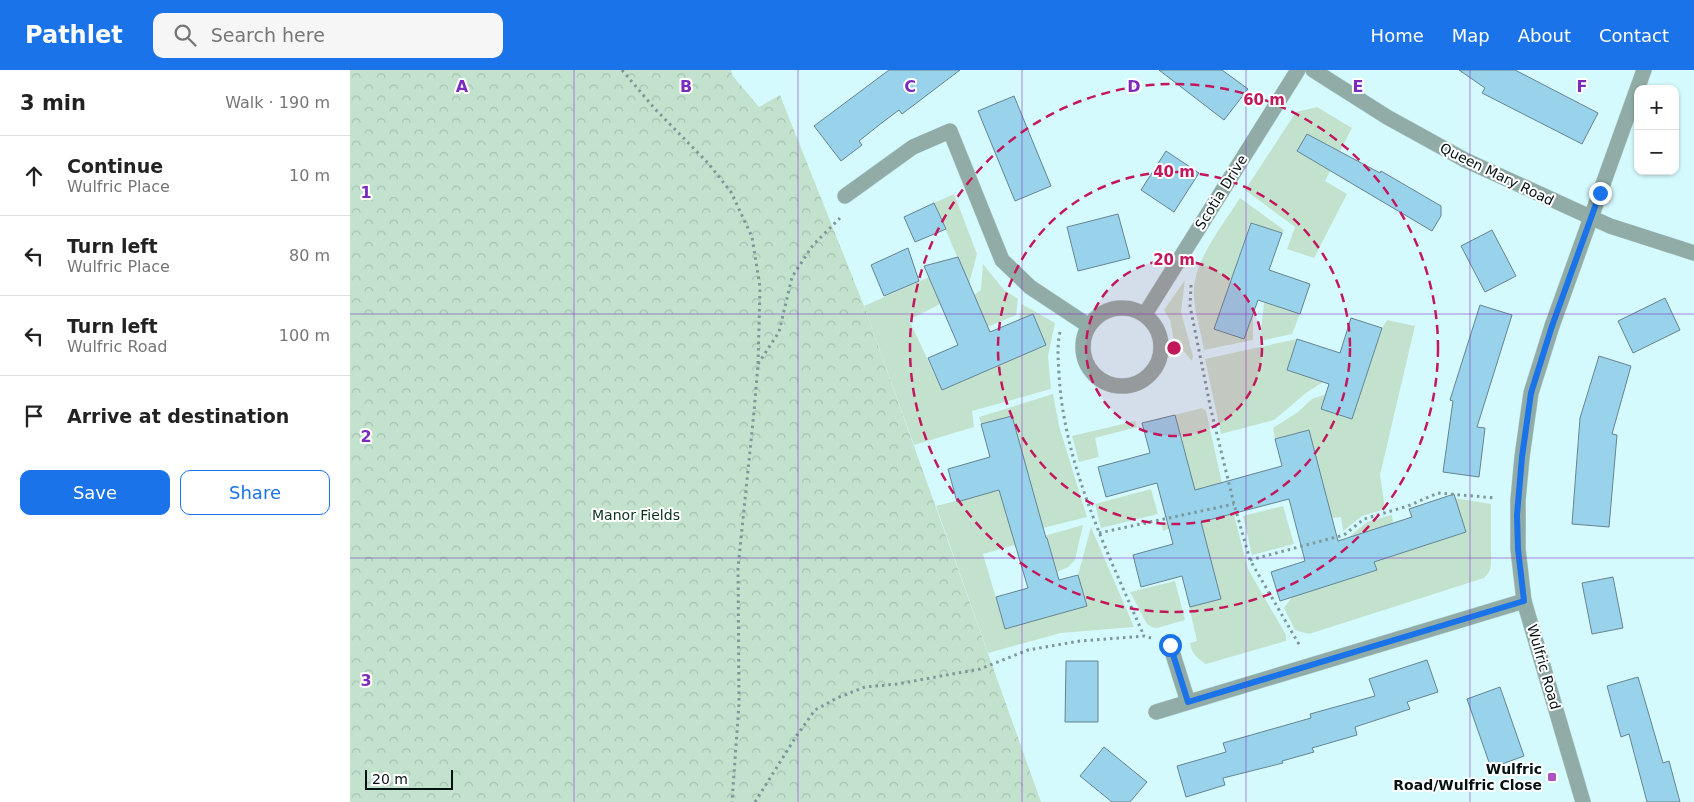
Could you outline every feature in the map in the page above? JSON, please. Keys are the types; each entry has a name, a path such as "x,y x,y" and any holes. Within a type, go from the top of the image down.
{"street":[{"name":"Scotia Drive","path":"1145,314 1298,70"},
{"name":"Queen Mary Road","path":"1313,70 1387,117 1465,160 1610,226 1694,253"},
{"name":"Wulfric Road","path":"1583,802 1524,601 1518,549 1518,500 1531,393 1552,326 1644,70"},
{"path":"844,196 913,147 950,131 1002,260 1030,287 1089,326"},
{"path":"1114,308 1130,308 1145,314 1159,332 1162,355 1151,375 1131,386 1108,384 1090,370 1083,348 1089,326 1100,314 1114,308"},
{"path":"1156,712 1524,601"},
{"path":"1170,645 1188,702"}],"path":[{"path":"622,70 655,109 708,163 732,192 752,237 760,287 758,364 738,568 738,704 732,802"},
{"path":"758,364 780,332 792,276 813,245 842,216 844,196"},
{"path":"1177,263 1192,279 1190,306 1200,357 1234,504 1250,560 1312,665"},
{"path":"1066,312 1057,345 1060,392 1069,438 1099,533 1144,636"},
{"path":"1250,560 1344,535 1364,519 1408,506 1438,493 1518,500"},
{"path":"1099,533 1234,504"},
{"path":"755,802 797,735 816,710 837,698 865,687 897,684 980,669 1028,650 1080,641 1144,636 1170,645"}],"green space":[{"name":"Manor Fields","path":"350,70 731,70 732,75 759,107 780,95 864,306 1041,802 350,802"},
{"path":"1317,107 1352,128 1325,181 1347,194 1314,258 1287,249 1295,227 1245,190 1296,112"},
{"path":"954,194 977,254 969,284 934,203"},
{"path":"1240,198 1284,230 1277,246 1281,233 1250,223 1215,329 1244,339 1253,313 1253,340 1204,350 1194,297 1194,284 1209,245"},
{"path":"983,264 1004,290 1018,299 1016,315 987,327 974,295 981,290"},
{"path":"929,277 940,304 909,320 942,390 1045,345 1033,314 1019,320 1022,304 1055,323 1048,356 1051,389 972,411 974,427 914,445 864,306"},
{"path":"1185,280 1181,312 1193,356 1192,361 1174,340 1170,320 1164,310"},
{"path":"1264,302 1300,314 1292,334 1260,341"},
{"path":"1387,320 1415,326 1380,475 1385,509 1362,516 1343,531 1341,517 1332,518 1309,430 1275,439 1273,428 1298,412 1312,399 1326,394 1322,409 1352,419 1382,328"},
{"path":"1297,339 1287,370 1323,382 1306,393 1274,420 1221,434 1205,359"},
{"path":"1053,394 1059,426 1087,517 1043,528 1012,416 981,424 979,417"},
{"path":"1202,408 1206,411 1226,501 1199,508 1175,415"},
{"path":"1135,421 1137,427 1095,438 1099,457 1079,462 1072,436"},
{"path":"1151,489 1158,514 1101,528 1095,504"},
{"path":"999,490 1015,545 983,554 1005,629 1087,606 1078,575 1091,527 1134,627 1061,633 988,653 936,506"},
{"path":"1448,497 1491,504 1491,566 1484,578 1309,634 1295,630 1284,608 1292,597 1377,570 1367,541 1350,547 1349,537 1367,522 1392,515 1393,523 1387,558 1466,532"},
{"path":"1283,506 1294,544 1252,555 1243,516"},
{"path":"1232,507 1248,569 1286,635 1286,641 1206,664 1195,655 1191,647 1190,643 1197,641 1171,528 1163,531 1161,524"},
{"path":"1083,525 1075,560 1068,567 1057,572 1047,538 1044,538 1044,536"},
{"path":"1175,581 1185,620 1157,628 1152,627 1147,624 1130,592"}],"building":[{"path":"889,70 960,70 902,114 899,110 879,125 859,141 862,145 841,161 814,126"},
{"path":"1159,70 1222,70 1248,89 1224,120"},
{"path":"1459,70 1515,70 1598,113 1582,144 1482,93 1485,88"},
{"path":"1014,96 1051,186 1015,201 978,111"},
{"path":"1307,134 1380,173 1381,171 1441,206 1441,216 1432,231 1297,151"},
{"path":"1166,151 1199,173 1174,212 1141,190"},
{"path":"934,203 946,229 915,242 904,217"},
{"path":"1118,214 1130,258 1078,271 1067,227"},
{"path":"1251,223 1282,233 1269,270 1310,284 1300,314 1258,300 1244,339 1214,329"},
{"path":"1492,230 1516,276 1485,292 1461,246"},
{"path":"908,248 919,281 884,296 871,265"},
{"path":"958,257 990,332 1033,314 1046,345 942,390 928,358 958,345 924,266"},
{"path":"1665,298 1680,330 1633,353 1618,321"},
{"path":"1480,305 1512,315 1477,427 1485,428 1479,477 1443,472 1453,401 1450,400"},
{"path":"1351,318 1382,328 1352,419 1321,409 1329,384 1287,370 1297,339 1340,353"},
{"path":"1599,356 1631,366 1612,434 1617,435 1609,527 1572,524 1580,418"},
{"path":"1175,415 1195,490 1282,466 1275,439 1309,430 1338,541 1412,517 1409,509 1454,494 1466,532 1374,562 1377,570 1280,601 1271,572 1305,561 1289,499 1201,522 1221,599 1190,607 1182,576 1141,587 1133,555 1173,544 1157,483 1106,497 1098,467 1150,453 1142,423"},
{"path":"1012,416 1059,580 1078,575 1087,606 1005,629 996,597 1028,588 999,490 957,502 948,469 990,457 981,424"},
{"path":"1613,577 1623,628 1592,634 1582,583"},
{"path":"1427,660 1438,692 1407,702 1410,709 1355,727 1357,735 1312,748 1314,752 1282,761 1283,763 1223,778 1225,785 1186,797 1177,766 1226,752 1223,743 1311,718 1310,714 1375,696 1369,679"},
{"path":"1066,661 1098,661 1098,722 1065,722"},
{"path":"1638,677 1663,763 1669,761 1680,802 1647,802 1629,734 1621,737 1607,686"},
{"path":"1500,687 1524,756 1491,768 1467,699"},
{"path":"1104,747 1147,782 1130,802 1112,802 1080,776"}],"place":[{"name":"Wulfric Road/Wulfric Close","path":"1552,777"}],"route":[{"path":"1170,645 1188,702 1524,601 1518,549 1517,515 1522,457 1531,393 1552,326 1600,193"}]}
